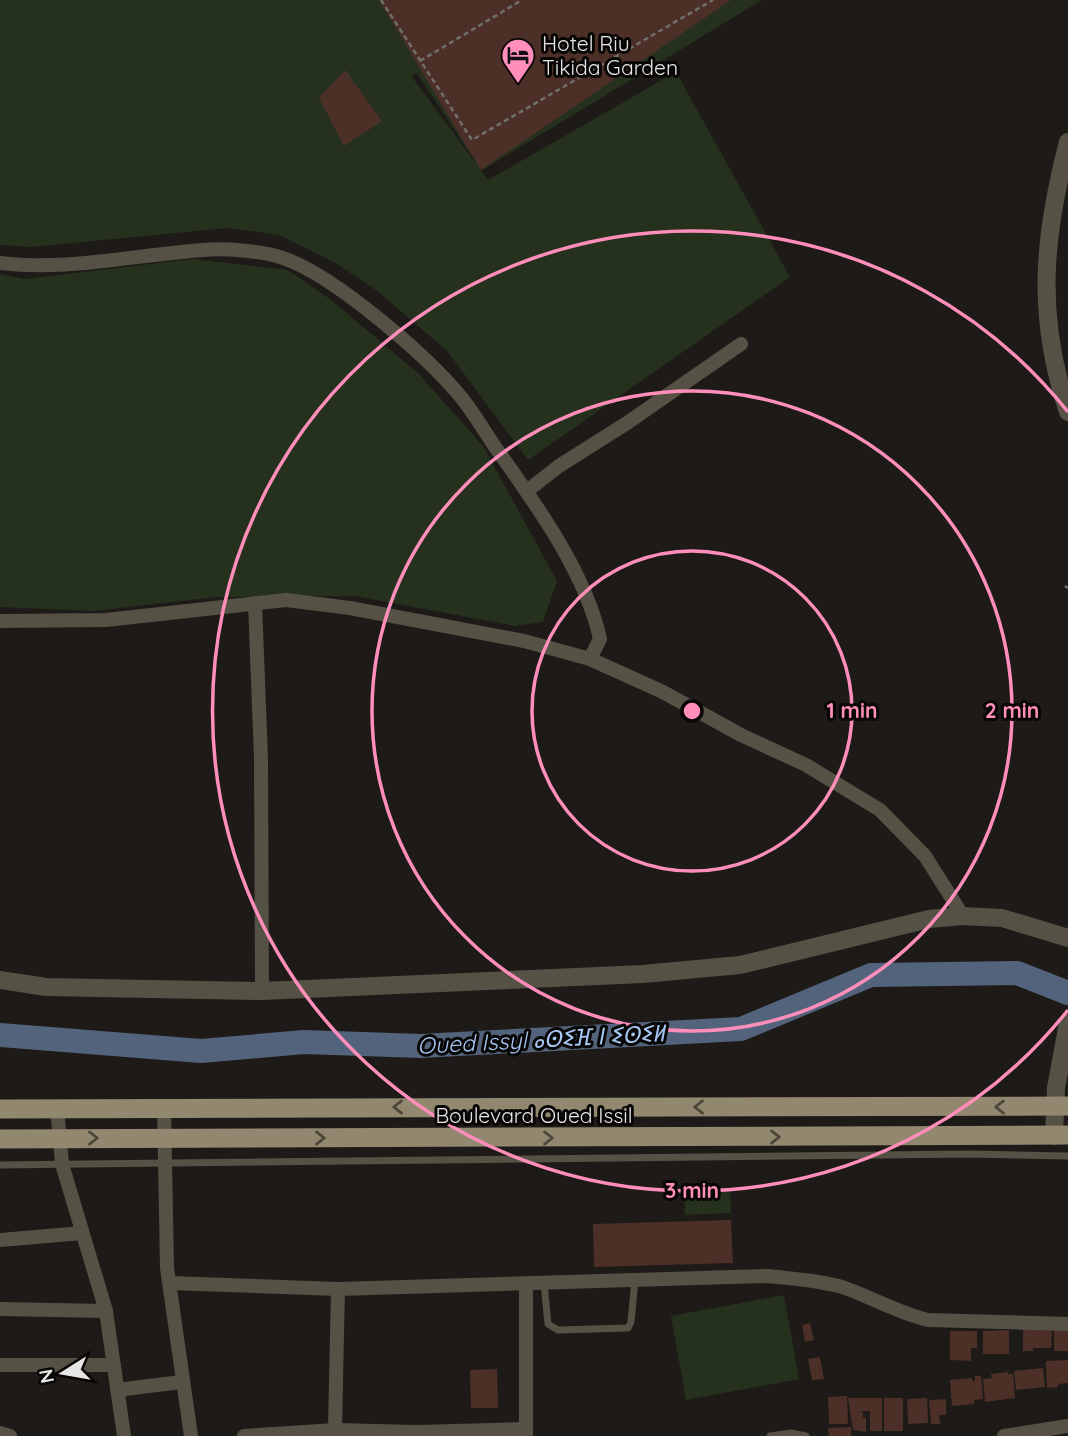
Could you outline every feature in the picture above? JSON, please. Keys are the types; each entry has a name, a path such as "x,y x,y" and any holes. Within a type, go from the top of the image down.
{"main road":[{"name":"Boulevard Oued Issil","path":"0,1109 1061,1107"},
{"name":"Boulevard Oued Issil","path":"0,1139 1061,1136"}],"street":[{"path":"1068,142 1061,196 1046,259 1046,307 1068,412"},
{"path":"0,263 70,265 198,249 246,251 283,258 347,296 442,376 481,424 527,491 562,547 596,621 600,639 590,659"},
{"path":"527,491 559,466 627,423 741,344"},
{"path":"0,621 106,620 286,600 350,608 524,641 590,659 663,692 741,735 806,765 880,810 925,856 964,916"},
{"path":"255,603 261,759 262,990"},
{"path":"0,980 46,987 262,990 707,969 762,960 929,919 964,916 1002,918 1068,938"},
{"path":"1061,1136 1060,1055 1068,1023"},
{"path":"164,1107 167,1268 181,1382 191,1436"},
{"path":"57,1108 62,1164 106,1311 124,1436"},
{"path":"0,1240 82,1233"},
{"path":"170,1283 338,1289 768,1276 814,1281 845,1288 905,1315 928,1320 1068,1324"},
{"path":"244,1436 335,1430 361,1433 526,1432 526,1284"},
{"path":"335,1430 338,1289"},
{"path":"0,1309 106,1311"},
{"path":"0,1365 114,1365"},
{"path":"117,1390 181,1382"},
{"path":"1004,1436 1068,1426"},
{"path":"0,1433 10,1436"}],"lane":[{"path":"0,1166 970,1154 1068,1156"},
{"path":"544,1283 548,1324 558,1330 628,1328 631,1322 635,1279"},
{"path":"770,1436 791,1433 806,1436"}],"path":[{"path":"381,0 472,140 713,0"},
{"path":"420,61 522,0"}],"green space":[{"path":"0,0 762,0 481,171 488,180 676,72 790,277 528,460 448,352 379,292 334,262 279,235 228,228 31,247 0,245","holes":["417,73 475,161 412,77"]},
{"path":"192,259 288,270 330,299 419,374 483,446 557,581 543,622 515,626 355,596 217,597 92,611 0,607 0,274 25,279"},
{"path":"730,1188 731,1213 685,1215 684,1191"},
{"path":"784,1295 799,1379 686,1400 671,1316"}],"building":[{"name":"Hotel Riu Tikida Garden","path":"379,0 731,0 481,170"},
{"path":"345,70 382,121 344,146 319,98"},
{"path":"731,1220 733,1263 594,1267 593,1224"},
{"path":"810,1323 814,1340 805,1342 802,1325"},
{"path":"1023,1327 1052,1330 1051,1348 1023,1351"},
{"path":"1054,1328 1068,1329 1068,1351 1054,1351"},
{"path":"1009,1330 1009,1354 983,1354 983,1331"},
{"path":"950,1331 977,1331 977,1348 971,1348 971,1361 950,1360"},
{"path":"820,1357 824,1379 812,1380 808,1359"},
{"path":"1068,1360 1068,1383 1047,1388 1046,1361"},
{"path":"1043,1368 1045,1387 1016,1390 1014,1371"},
{"path":"497,1369 498,1408 471,1408 470,1370"},
{"path":"991,1374 1013,1374 1015,1398 985,1402 983,1379 992,1378"},
{"path":"975,1376 981,1376 983,1399 974,1400 974,1404 952,1406 950,1380 972,1378 972,1381 975,1381"},
{"path":"847,1396 848,1424 829,1424 828,1397"},
{"path":"848,1398 882,1398 882,1431 870,1431 870,1411 858,1411 863,1412 863,1418 866,1418 866,1432 853,1430"},
{"path":"884,1398 903,1398 903,1431 884,1431"},
{"path":"927,1398 928,1423 908,1424 907,1399"},
{"path":"946,1399 946,1415 939,1415 940,1424 931,1424 929,1400"},
{"path":"851,1427 851,1436 829,1436 828,1428"}],"waterway":[{"name":"Oued Issyl ⴰⵙⵉⴼ ⵏ ⵉⵙⵉⵍ","path":"0,1035 201,1051 304,1042 421,1046 741,1029 871,975 1017,973 1068,993"}],"place":[{"name":"Hotel Riu Tikida Garden","path":"518,85"}]}
